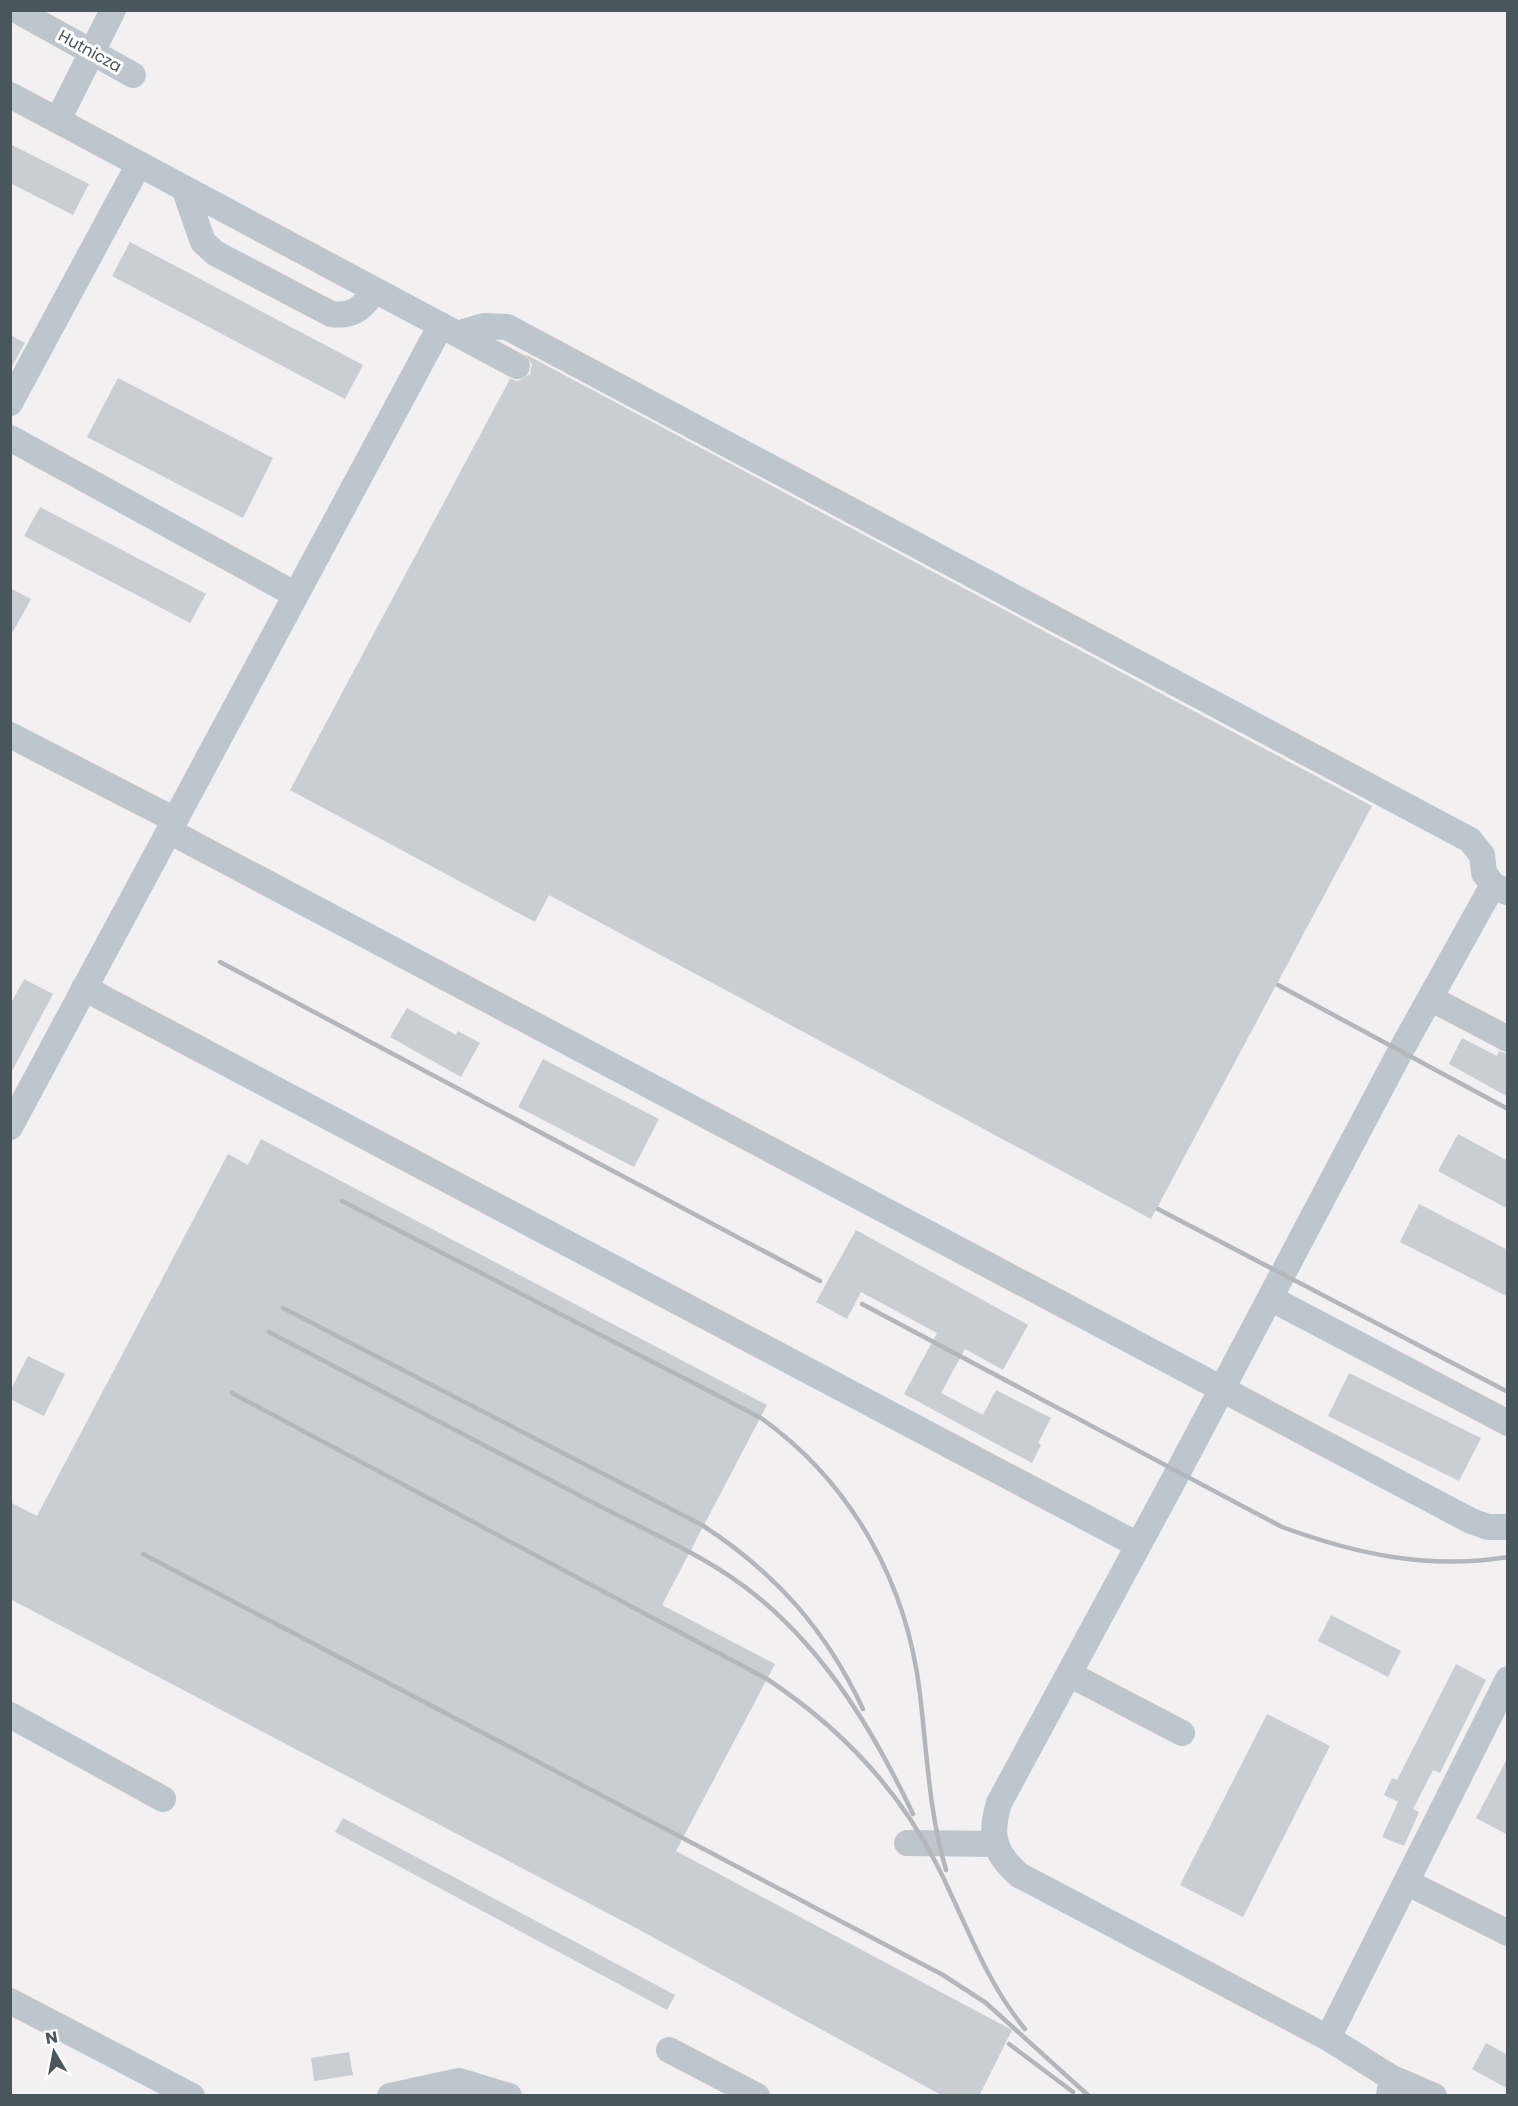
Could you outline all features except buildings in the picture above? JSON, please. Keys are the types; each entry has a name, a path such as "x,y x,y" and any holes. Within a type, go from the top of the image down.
{"lane":[{"name":"Hutnicza","path":"16,10 133,75"},
{"path":"57,120 113,10"},
{"path":"10,95 517,366"},
{"path":"10,403 139,164"},
{"path":"184,188 202,242 225,259 331,315 343,316 362,309 375,290"},
{"path":"449,330 484,326 507,327 1470,840 1482,855 1484,873 1500,888 1430,998 999,1803 992,1825 996,1844 1006,1863 1019,1875 1328,2038 1390,2086 1434,2096"},
{"path":"10,1127 296,595 449,330"},
{"path":"10,438 296,595"},
{"path":"10,735 172,825 1221,1390 1471,1521 1488,1527 1508,1527"},
{"path":"84,988 1138,1545"},
{"path":"1430,998 1508,1039"},
{"path":"1270,1298 1508,1423"},
{"path":"1069,1674 1182,1732"},
{"path":"1328,2038 1508,1679"},
{"path":"10,1715 163,1799"},
{"path":"907,1843 996,1844"},
{"path":"1406,1882 1508,1933"},
{"path":"10,2001 192,2096"},
{"path":"669,2050 757,2096"},
{"path":"390,2096 459,2081 509,2096"}],"railway":[{"path":"220,962 820,1281"},
{"path":"1278,985 1508,1109"},
{"path":"342,1201 761,1418 793,1444 822,1473 848,1505 870,1539 888,1575 902,1613 913,1653 920,1694 932,1805 946,1870"},
{"path":"1158,1209 1508,1392"},
{"path":"862,1304 1282,1527 1337,1545 1393,1557 1449,1562 1508,1557"},
{"path":"283,1308 702,1525 729,1543 776,1583 796,1605 833,1654 863,1709"},
{"path":"269,1332 677,1545 740,1583 784,1620 828,1670 866,1726 913,1814"},
{"path":"232,1393 767,1679 818,1717 864,1761 904,1810 937,1865 976,1950 998,1991 1025,2029"},
{"path":"143,1554 943,1975 986,2003 1089,2096"},
{"path":"1009,2044 1073,2092"}]}
